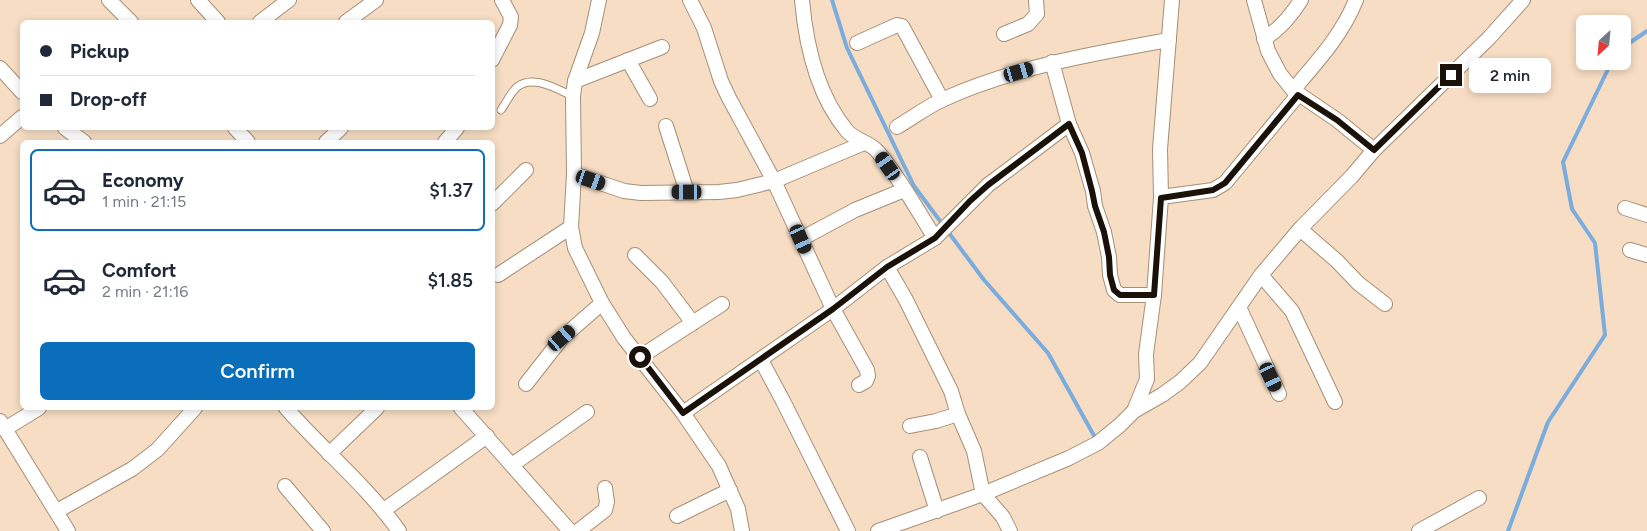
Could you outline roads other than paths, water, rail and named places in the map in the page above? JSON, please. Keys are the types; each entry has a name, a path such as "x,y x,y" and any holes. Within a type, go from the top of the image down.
{"street":[{"path":"110,0 129,20"},
{"path":"198,0 216,20"},
{"path":"263,20 289,0"},
{"path":"349,20 376,0"},
{"path":"495,54 510,24 511,17 502,0"},
{"path":"599,0 592,33 573,96 574,174 571,227 575,248 602,303 624,338 683,413 719,466 738,509 742,531"},
{"path":"690,0 704,28 721,81 729,98 774,181 833,309 867,370 866,381 858,385"},
{"path":"802,0 804,23 812,60 823,92 846,130 857,140 877,150 935,238"},
{"path":"1004,34 1028,24 1037,14 1036,0"},
{"path":"1134,411 1147,379 1146,354 1154,295 1161,198 1160,149 1172,0"},
{"path":"1254,0 1268,51 1280,74 1296,92 1337,120 1374,150"},
{"path":"1264,39 1278,30 1301,0"},
{"path":"1161,198 1213,190 1225,183 1325,53 1351,13 1356,0"},
{"path":"878,531 983,494 1069,458 1098,443 1134,411 1174,386 1200,363 1260,275 1300,229 1352,176 1374,150 1489,38 1519,1"},
{"path":"857,43 897,25 902,26 942,100"},
{"path":"898,127 942,100 1003,76 1052,62 1169,40"},
{"path":"576,81 662,47"},
{"path":"628,60 650,99"},
{"path":"1052,62 1069,124 1082,153 1095,206 1104,232 1114,290 1120,295 1154,295"},
{"path":"0,68 20,90"},
{"path":"0,136 20,119"},
{"path":"683,413 833,309 887,267 935,238 988,185 1069,124"},
{"path":"666,126 687,192"},
{"path":"237,130 246,140"},
{"path":"328,140 339,130"},
{"path":"447,140 455,130"},
{"path":"574,174 624,191 641,193 719,192 737,190 774,181 864,143"},
{"path":"495,201 526,170"},
{"path":"801,239 855,210 904,190"},
{"path":"1625,208 1647,215"},
{"path":"498,275 571,227"},
{"path":"1300,229 1374,297 1385,304"},
{"path":"1630,250 1647,255"},
{"path":"636,255 662,282 693,323"},
{"path":"887,267 906,300 951,391 958,414 974,451 983,494 1003,517 1010,531"},
{"path":"1260,275 1292,311 1335,402"},
{"path":"526,384 562,338 602,303"},
{"path":"640,357 722,304"},
{"path":"1239,307 1279,394"},
{"path":"761,360 848,531"},
{"path":"35,410 3,425 68,531"},
{"path":"57,511 132,469 157,450 193,410"},
{"path":"288,410 328,454 384,510 399,531"},
{"path":"328,454 376,410"},
{"path":"463,410 570,531"},
{"path":"512,465 587,412"},
{"path":"910,426 958,414"},
{"path":"384,510 487,436"},
{"path":"920,457 937,510"},
{"path":"285,486 323,531"},
{"path":"578,531 605,510 608,502 605,488"},
{"path":"677,516 730,490"},
{"path":"1419,531 1479,498"}],"lane":[{"path":"501,110 516,87 528,82 535,81 573,96"}],"waterway":[{"path":"832,0 847,48 914,186 984,280 1048,353 1097,441"},
{"path":"1631,42 1647,31"},
{"path":"1508,531 1548,422 1605,335 1595,243 1572,209 1563,162 1608,70"}]}
